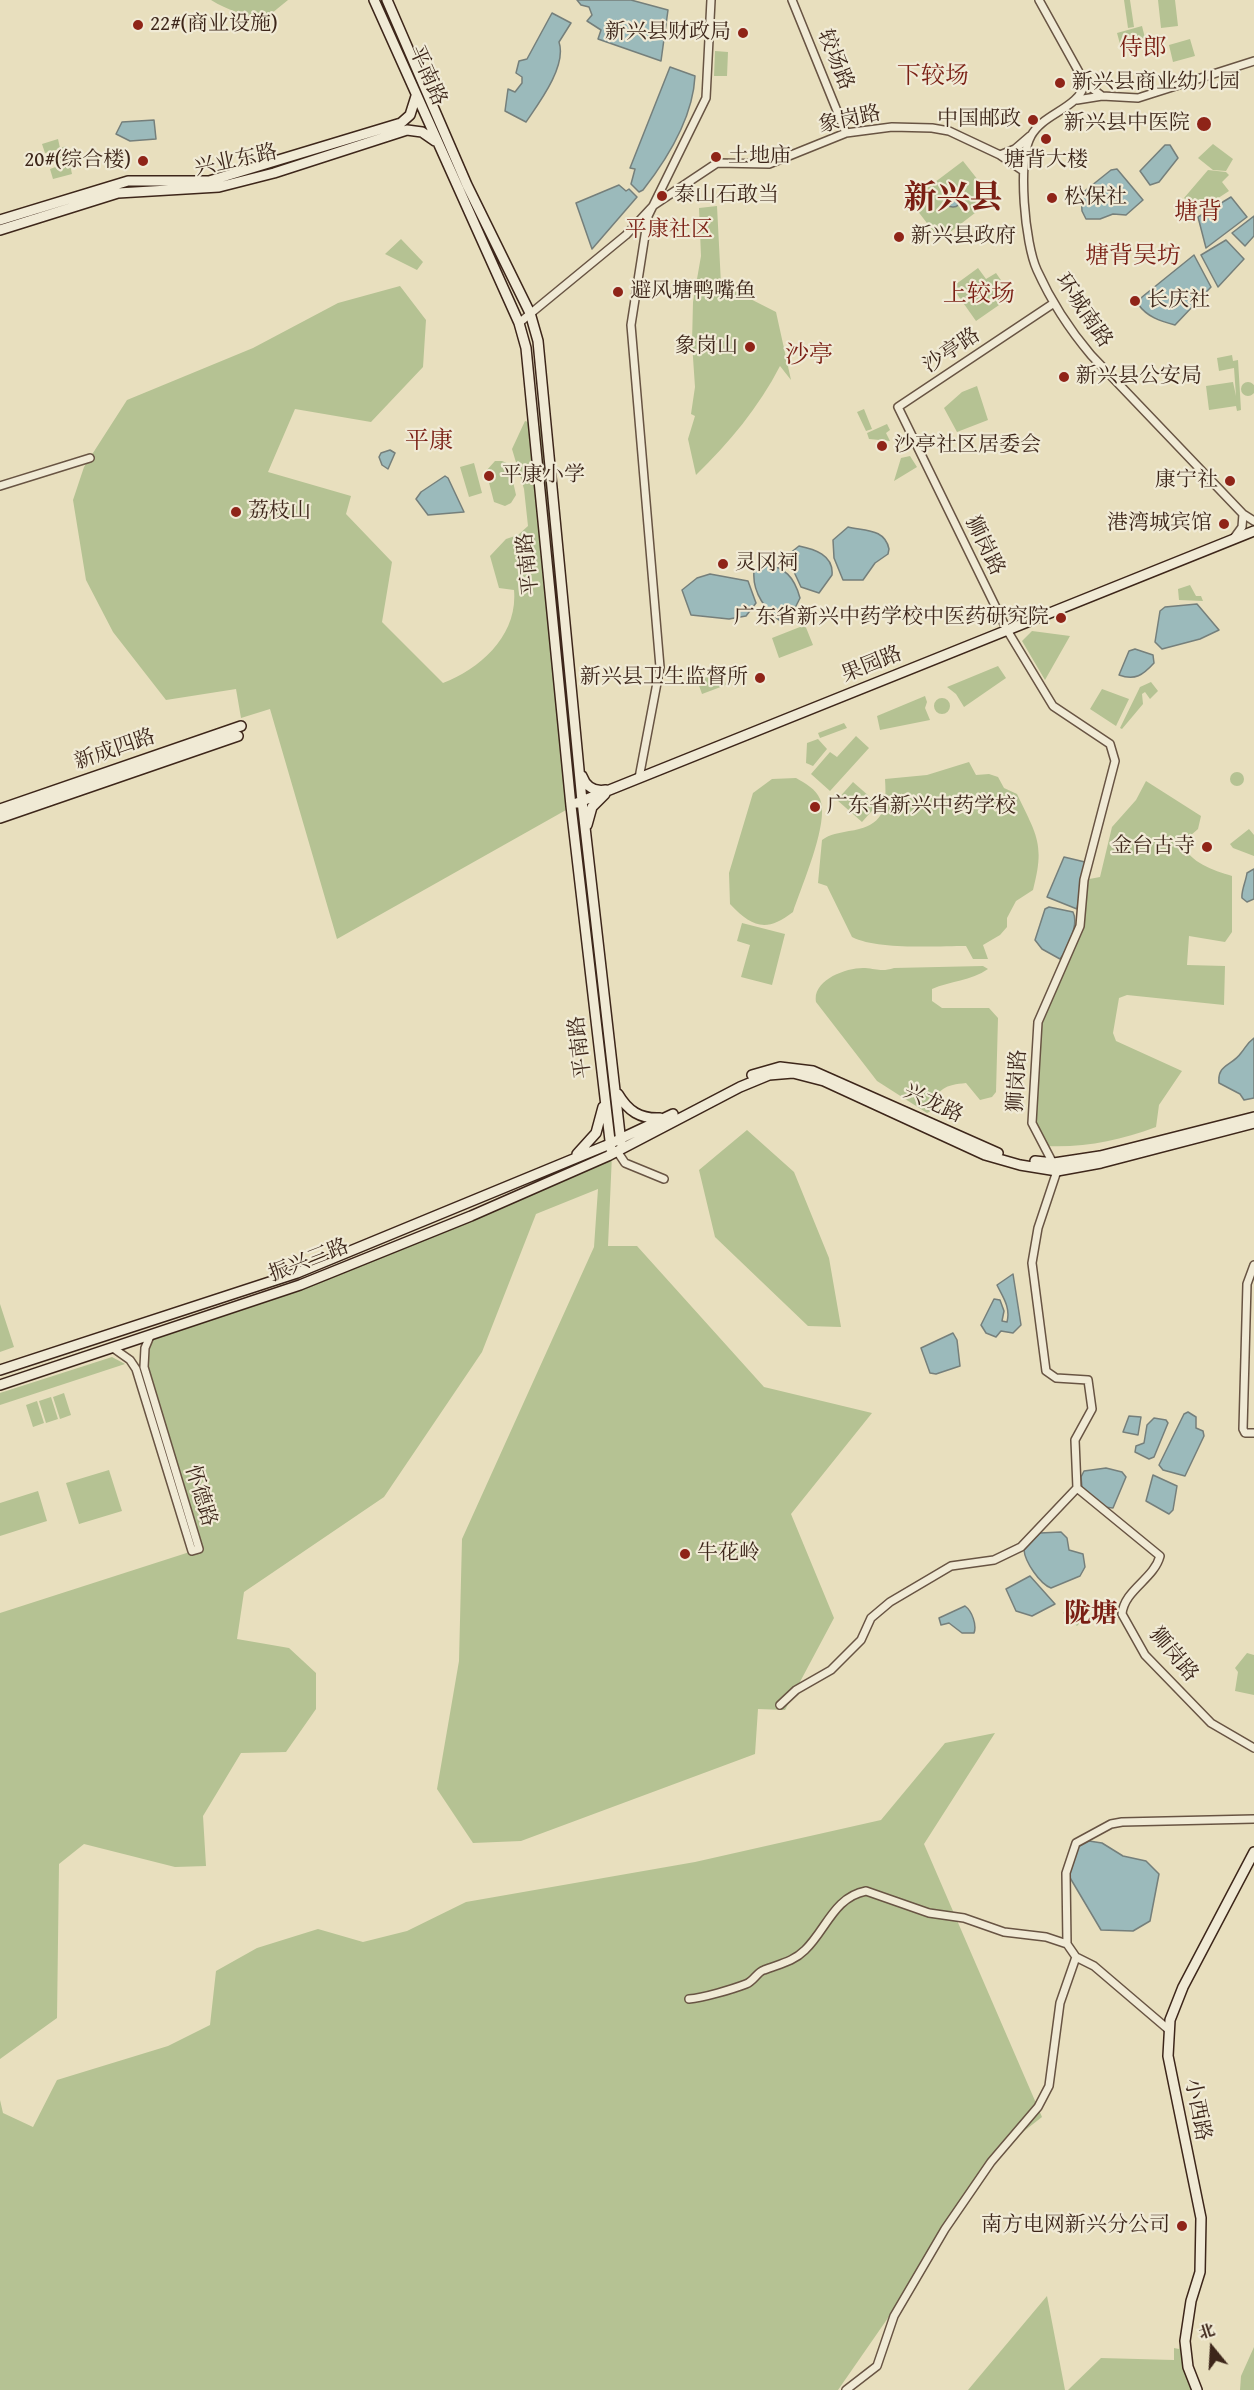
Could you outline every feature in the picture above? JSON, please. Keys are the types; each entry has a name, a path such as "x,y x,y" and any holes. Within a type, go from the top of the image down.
{"main road":[{"name":"平南路","path":"374,0 519,323 526,348 571,806 605,1093 616,1147"},
{"name":"平南路","path":"387,0 467,184 530,314 538,341 585,833 617,1092 616,1147"},
{"name":"兴业东路","path":"0,220 128,181 202,182 252,169 401,123 410,115 416,96"},
{"name":"兴业东路","path":"0,230 118,193 219,187 284,170 407,130 422,132 438,145"},
{"name":"果园路","path":"571,806 1254,531"},
{"name":"新成四路","path":"0,809 242,726"},
{"name":"新成四路","path":"0,818 238,736"},
{"path":"578,765 587,786 602,790 612,789"},
{"path":"585,833 592,807 612,789"},
{"name":"兴龙路","path":"616,1147 665,1118 764,1070 799,1067 832,1077 995,1152 1055,1167 1254,1117"},
{"name":"兴龙路","path":"616,1147 757,1079 793,1073 824,1081 985,1155 1020,1165 1055,1167 1101,1163 1254,1123"},
{"path":"571,1159 596,1133 605,1093 617,1092 634,1114 651,1119 665,1118"},
{"name":"振兴三路","path":"0,1370 297,1273 426,1222 571,1159 616,1147"},
{"name":"振兴三路","path":"0,1385 187,1324 322,1276 471,1216 616,1147"},
{"path":"182,1311 187,1324"},
{"name":"小西路","path":"1197,2390 1188,2367 1185,2341 1191,2301 1200,2272 1201,2218 1168,2056 1170,2020 1183,1988 1254,1852"}],"street":[{"path":"639,778 660,667 631,325 648,216 706,98 711,0"},
{"name":"较场路","path":"792,0 846,133"},
{"path":"1039,0 1085,83 1101,96"},
{"path":"1075,101 1101,96 1138,98 1254,61"},
{"path":"1000,155 1015,149 1053,115 1075,101 1081,95 1085,83"},
{"name":"象岗路","path":"519,323 626,235 654,205 717,163 769,164 846,133 892,127 932,128 948,131 1000,155 1022,170"},
{"name":"环城南路","path":"1031,135 1022,170 1036,268 1054,303 1074,335 1091,355 1242,514 1254,521"},
{"name":"沙亭路","path":"898,407 1054,303"},
{"name":"狮岗路","path":"898,407 1007,630 1053,706 1110,744 1115,761 1084,880 1080,926 1038,1022 1032,1123 1055,1167"},
{"path":"0,486 90,458"},
{"path":"1233,539 1242,527 1242,514"},
{"path":"616,1147 625,1163 664,1179"},
{"path":"780,1705 796,1690 831,1670 861,1640 872,1618 890,1602 951,1566 994,1560 1021,1546 1077,1488 1075,1440 1092,1409 1088,1380 1056,1378 1046,1371 1032,1263 1038,1228 1055,1167"},
{"path":"1254,1265 1246,1284 1250,1334 1244,1432 1254,1433"},
{"name":"怀德路","path":"113,1348 130,1360 136,1369 192,1551 199,1549 144,1367 145,1348 150,1336"},
{"name":"狮岗路","path":"1077,1488 1160,1556 1158,1566 1122,1607 1122,1614 1145,1654 1211,1723 1254,1748"},
{"path":"1169,2030 1094,1966 1076,1957 1067,1944 1066,1873 1076,1843 1111,1824 1122,1822 1254,1819"},
{"path":"689,1999 700,1998 749,1983 761,1971 788,1962 815,1941 831,1915 845,1900 855,1893 866,1891 929,1913 964,1918 1004,1932 1046,1937 1067,1944"},
{"path":"846,2390 878,2366 894,2316 945,2229 991,2162 1038,2107 1049,2086 1060,2003 1076,1957"}],"green space":[{"path":"211,0 288,0 261,22"},
{"path":"1124,0 1130,0 1134,27 1128,28"},
{"path":"1158,0 1175,0 1178,26 1161,28"},
{"path":"1142,26 1145,38 1120,44 1117,33"},
{"path":"1190,39 1195,56 1173,62 1169,45"},
{"path":"715,51 728,52 727,76 714,76"},
{"path":"58,139 60,148 66,146 72,174 53,179 50,169 61,165 56,150 45,153 42,144"},
{"path":"1213,144 1233,159 1226,171 1213,170 1198,158"},
{"path":"963,161 993,199 940,240 910,201"},
{"path":"1208,170 1226,172 1229,175 1222,182 1229,191 1200,210 1184,198"},
{"path":"717,206 721,284 776,312 791,380 780,366 763,396 742,424 696,475 688,439 695,416 691,414 695,387 692,343 693,302 701,256 699,208"},
{"path":"401,239 423,262 417,270 385,254"},
{"path":"978,268 986,279 996,273 1012,296 976,321 952,287"},
{"path":"400,286 426,320 423,367 371,422 295,409 268,472 351,496 346,514 392,562 382,622 443,683 457,677 483,659 494,648 510,621 514,606 514,590 499,588 490,556 506,539 518,535 528,526 524,489 512,449 525,421 546,428 582,801 337,939 270,709 241,718 236,689 166,700 113,632 86,580 73,500 84,467 127,400 253,348 338,303"},
{"path":"1232,355 1233,361 1238,360 1241,410 1237,411 1236,406 1209,410 1206,386 1233,382 1236,396 1234,368 1219,371 1217,358"},
{"path":"1248,382 1253,384 1255,389 1253,394 1248,396 1243,394 1241,389 1243,384"},
{"path":"977,386 988,420 957,432 944,408 962,392"},
{"path":"864,409 872,429 866,431 857,412"},
{"path":"887,424 890,430 886,433 890,441 869,439 867,433"},
{"path":"910,456 917,467 894,481 901,458"},
{"path":"495,461 509,464 516,495 511,503 505,506 494,502 486,471"},
{"path":"474,463 482,493 469,497 460,467"},
{"path":"1190,585 1196,596 1201,596 1203,601 1179,600 1178,589"},
{"path":"805,625 813,645 779,658 772,638"},
{"path":"1032,631 1070,636 1045,680 1022,641"},
{"path":"998,666 1006,678 964,707 956,694 947,687"},
{"path":"721,671 726,685 702,694 697,680"},
{"path":"1151,682 1158,691 1150,699 1145,692 1142,694 1143,704 1122,729 1120,728 1140,687"},
{"path":"1102,689 1129,699 1116,726 1090,709"},
{"path":"925,696 927,702 925,708 930,720 880,730 877,716"},
{"path":"942,698 948,700 950,706 948,712 942,714 936,712 934,706 936,700"},
{"path":"844,723 847,728 820,738 818,733"},
{"path":"856,736 869,748 830,791 811,774 830,752 837,757"},
{"path":"818,739 827,749 813,766 806,763 807,743"},
{"path":"969,762 976,775 989,774 998,777 1004,788 1017,794 1034,831 1038,850 1037,874 1033,890 1016,901 1007,918 1007,927 1000,935 983,945 988,959 973,959 966,946 891,946 852,937 827,886 818,883 822,840 835,834 861,829 876,820 884,807 885,779 927,775"},
{"path":"1234,772 1240,772 1244,779 1240,786 1234,786 1230,782 1230,776"},
{"path":"796,778 813,789 820,799 822,809 818,838 808,871 793,912 767,925 752,922 730,904 729,873 753,793 772,779"},
{"path":"1146,781 1201,816 1198,829 1182,843 1196,861 1232,876 1232,932 1225,942 1189,936 1187,965 1225,966 1224,1005 1127,995 1119,998 1113,1033 1116,1041 1182,1071 1159,1105 1156,1127 1101,1142 1073,1146 1044,1146 1032,1123 1038,1022 1080,926 1084,880 1100,877 1112,827 1136,800"},
{"path":"853,782 878,804 862,822 837,800"},
{"path":"1249,829 1254,835 1254,856 1233,848 1230,844"},
{"path":"742,923 785,934 772,985 741,977 750,945 737,941"},
{"path":"983,966 988,969 975,976 932,989 932,1001 942,1008 989,1008 998,1018 996,1092 992,1097 980,1100 966,1083 953,1085 939,1092 933,1110 927,1113 877,1081 816,1002 819,987 825,981 832,976 858,968 883,970"},
{"path":"747,1130 794,1172 829,1258 841,1327 808,1326 715,1237 699,1170"},
{"path":"612,1154 608,1246 637,1246 764,1387 872,1413 791,1514 834,1618 785,1710 758,1709 755,1754 521,1841 473,1843 437,1789 459,1661 462,1539 594,1247 598,1189 536,1214 482,1352 384,1497 244,1592 237,1639 289,1648 316,1673 316,1709 286,1752 241,1753 203,1816 206,1866 175,1867 84,1844 59,1864 57,2018 0,2059 0,1613 199,1549 144,1367 150,1336 311,1279"},
{"path":"0,1304 14,1347 0,1352"},
{"path":"112,1357 125,1364 0,1405 0,1393"},
{"path":"64,1393 71,1415 60,1419 53,1397"},
{"path":"51,1397 58,1419 46,1423 39,1401"},
{"path":"37,1401 44,1423 33,1427 26,1405"},
{"path":"109,1470 122,1511 79,1524 66,1483"},
{"path":"38,1491 47,1521 0,1536 0,1503"},
{"path":"1069,1606 1084,1618 1077,1626 1063,1613"},
{"path":"1247,1653 1254,1655 1254,1695 1235,1691 1238,1672 1235,1668"},
{"path":"995,1733 924,1844 1042,2117 1010,2142 838,2390 0,2390 0,2100 3,2113 33,2127 57,2080 168,2046 210,2025 216,1971 257,1948 318,1929 363,1942 407,1931 466,1902 695,1862 881,1820 945,1743"},
{"path":"1047,2296 1065,2390 968,2390"},
{"path":"1191,2301 1185,2341 1197,2390 1068,2390 1101,2358 1174,2360 1174,2348 1179,2349"},
{"path":"1254,2347 1254,2390 1240,2390 1241,2376"}],"water":[{"path":"577,0 631,0 668,10 661,61 598,39 601,30 587,21 592,15 589,7 581,5"},
{"path":"552,13 571,23 559,42 560,52 556,73 526,122 505,111 508,89 515,92 522,83 522,77 516,73 519,61 527,59"},
{"path":"670,67 695,76 690,107 670,151 643,190 639,192 631,184 635,169 630,168"},
{"path":"154,120 156,139 130,141 116,134 122,122"},
{"path":"1165,145 1170,145 1178,158 1159,182 1150,185 1140,171"},
{"path":"1117,169 1143,200 1126,215 1113,214 1100,219 1086,219 1082,211 1081,194 1111,170"},
{"path":"619,185 626,191 629,189 637,197 592,249 576,203"},
{"path":"953,191 959,193 961,199 959,205 953,207 947,205 945,199 947,193"},
{"path":"1231,197 1247,217 1206,248 1198,217"},
{"path":"1254,216 1254,236 1245,246 1232,233"},
{"path":"1226,240 1244,259 1218,287 1201,255"},
{"path":"1194,255 1211,287 1175,325 1145,312 1138,304 1142,297"},
{"path":"390,450 395,453 388,469 382,465 379,457 381,453"},
{"path":"445,476 464,512 428,515 416,499 421,492"},
{"path":"848,527 879,534 887,542 889,549 888,554 875,563 863,580 843,580 834,558 833,540"},
{"path":"799,546 817,551 830,562 832,575 819,593 801,587 789,561 789,554"},
{"path":"764,563 783,570 795,584 800,598 793,612 794,623 783,623 761,601 755,587 754,571"},
{"path":"710,574 748,581 756,603 746,616 729,619 691,615 682,590 697,578"},
{"path":"1197,604 1219,630 1200,639 1162,649 1155,642 1160,611 1165,607"},
{"path":"1135,649 1153,655 1154,663 1138,676 1119,675 1129,651"},
{"path":"1064,857 1085,862 1077,909 1047,897"},
{"path":"1254,869 1254,899 1247,902 1242,898 1243,889 1247,873"},
{"path":"1049,907 1073,912 1075,923 1072,936 1060,959 1042,949 1035,940 1045,909"},
{"path":"1254,1038 1254,1098 1244,1100 1240,1094 1219,1083 1219,1077 1220,1072"},
{"path":"1013,1274 1021,1325 1013,1333 1001,1331 996,1337 986,1333 981,1325 994,1299 1000,1300 1004,1311 1002,1321 1007,1322 1007,1307 997,1285"},
{"path":"953,1333 957,1340 960,1366 936,1374 930,1373 921,1348"},
{"path":"1188,1412 1196,1417 1196,1428 1203,1431 1204,1436 1185,1476 1163,1470 1159,1465 1184,1414"},
{"path":"1129,1416 1141,1417 1138,1435 1123,1432"},
{"path":"1154,1418 1166,1420 1168,1423 1154,1457 1149,1459 1135,1452 1136,1446 1144,1443 1147,1425"},
{"path":"1106,1468 1122,1472 1126,1477 1113,1508 1104,1507 1082,1487 1081,1477 1084,1471"},
{"path":"1153,1475 1177,1486 1173,1510 1169,1514 1146,1501"},
{"path":"1061,1532 1067,1538 1069,1550 1083,1554 1085,1567 1080,1576 1051,1588 1034,1572 1024,1550 1040,1533"},
{"path":"1030,1576 1055,1604 1032,1616 1016,1611 1006,1589"},
{"path":"965,1606 973,1618 974,1633 962,1633 949,1623 941,1625 939,1618"},
{"path":"1089,1841 1102,1843 1123,1856 1146,1861 1159,1874 1150,1921 1133,1931 1101,1930 1069,1876 1074,1849"}],"place":[{"name":"22#(商业设施)","path":"138,25"},
{"name":"新兴县财政局","path":"743,33"},
{"name":"新兴县商业幼儿园","path":"1060,83"},
{"name":"中国邮政","path":"1033,120"},
{"name":"新兴县中医院","path":"1204,124"},
{"name":"塘背大楼","path":"1046,139"},
{"name":"土地庙","path":"716,157"},
{"name":"20#(综合楼)","path":"143,161"},
{"name":"泰山石敢当","path":"662,196"},
{"name":"松保社","path":"1052,198"},
{"name":"新兴县政府","path":"899,237"},
{"name":"避风塘鸭嘴鱼","path":"618,292"},
{"name":"长庆社","path":"1135,301"},
{"name":"象岗山","path":"750,347"},
{"name":"新兴县公安局","path":"1064,377"},
{"name":"沙亭社区居委会","path":"882,446"},
{"name":"平康小学","path":"489,476"},
{"name":"康宁社","path":"1230,481"},
{"name":"荔枝山","path":"236,512"},
{"name":"港湾城宾馆","path":"1224,524"},
{"name":"灵冈祠","path":"723,564"},
{"name":"广东省新兴中药学校中医药研究院","path":"1061,618"},
{"name":"新兴县卫生监督所","path":"760,678"},
{"name":"广东省新兴中药学校","path":"815,807"},
{"name":"金台古寺","path":"1207,847"},
{"name":"牛花岭","path":"685,1554"},
{"name":"南方电网新兴分公司","path":"1182,2226"}],"district":[{"name":"侍郎","path":"1143,49"},
{"name":"下较场","path":"933,77"},
{"name":"新兴县","path":"953,200"},
{"name":"塘背","path":"1198,213"},
{"name":"平康社区","path":"669,230"},
{"name":"塘背吴坊","path":"1133,257"},
{"name":"上较场","path":"979,295"},
{"name":"沙亭","path":"809,356"},
{"name":"平康","path":"429,442"},
{"name":"陇塘","path":"1091,1615"}]}
